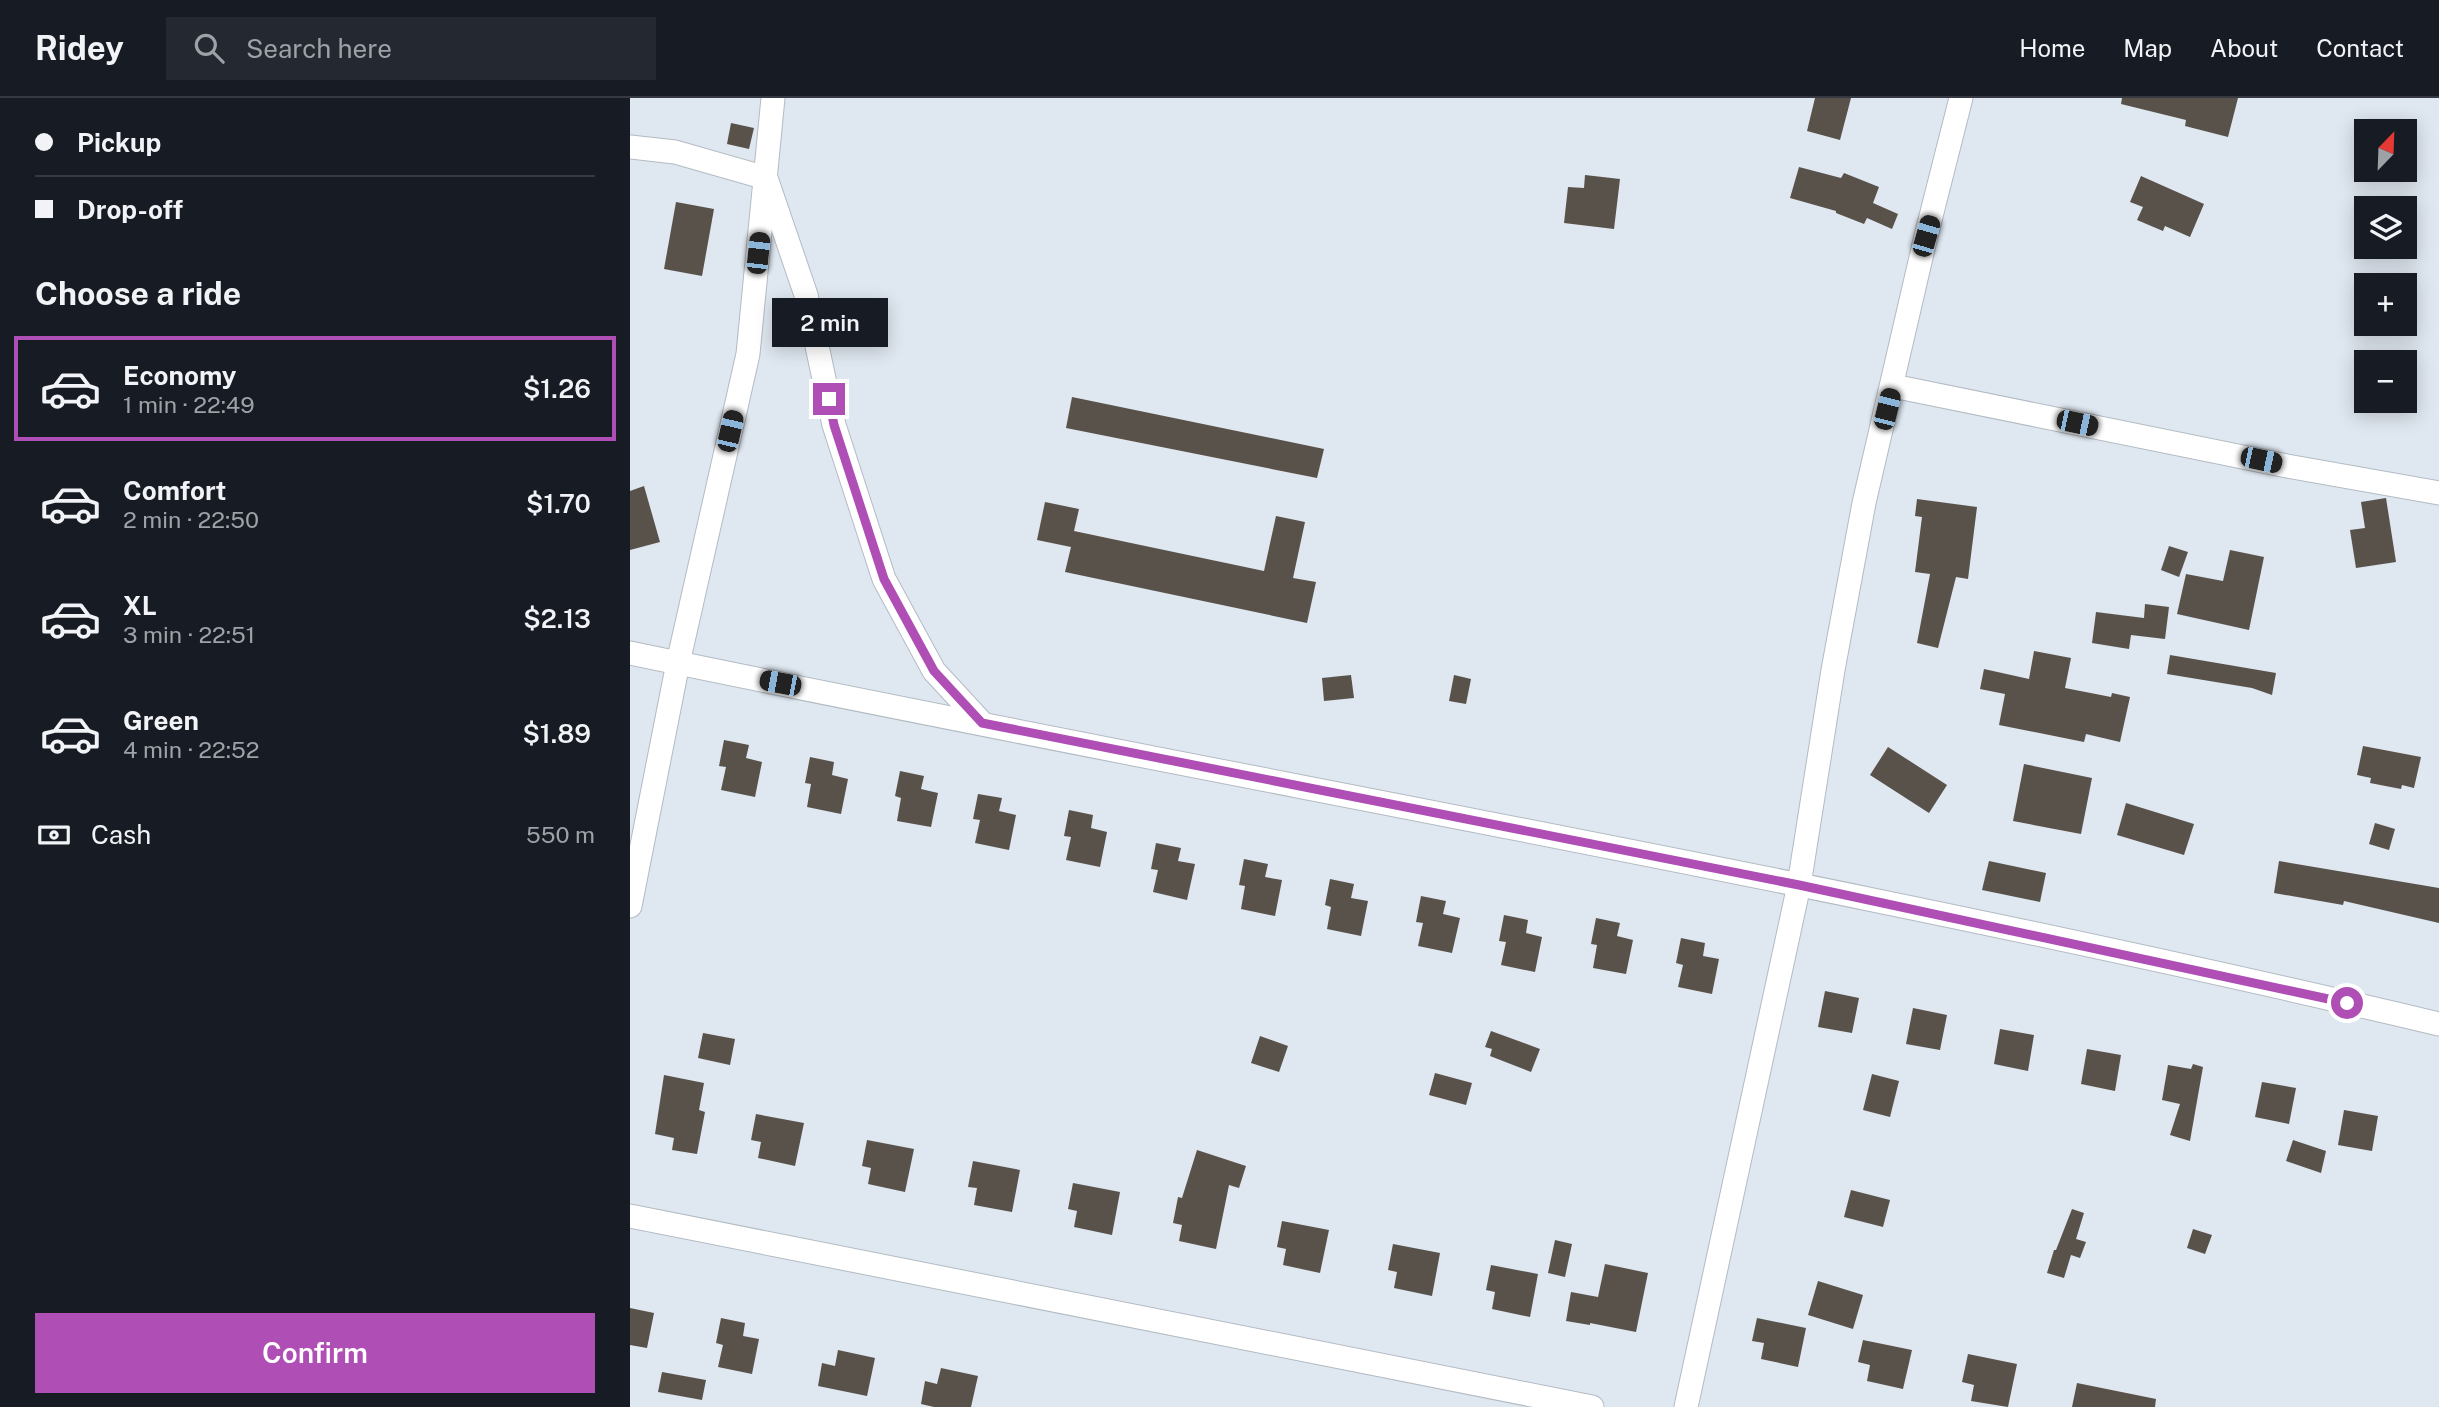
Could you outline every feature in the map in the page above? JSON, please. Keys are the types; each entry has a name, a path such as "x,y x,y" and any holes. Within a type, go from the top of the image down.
{"street":[{"path":"630,906 678,663 748,354 773,98"},
{"path":"1686,1407 1799,885 1845,598 1864,503 1961,98"},
{"path":"630,147 675,152 766,178"},
{"path":"766,178 806,295 834,425 884,579 934,671 982,723"},
{"path":"1893,386 2287,466 2439,493"},
{"path":"630,653 1799,885 2311,994 2439,1024"},
{"path":"630,1216 1592,1407"}],"building":[{"path":"1815,98 1851,98 1840,140 1807,131"},
{"path":"2122,98 2238,98 2228,137 2185,126 2186,120 2121,104"},
{"path":"731,123 754,128 749,149 727,144"},
{"path":"1799,167 1841,178 1844,173 1879,187 1873,203 1898,214 1892,229 1867,218 1864,224 1836,211 1790,198"},
{"path":"1585,175 1620,179 1614,229 1564,223 1568,187 1584,188"},
{"path":"2141,176 2204,204 2190,237 2165,226 2163,231 2137,220 2143,207 2130,202"},
{"path":"676,202 714,209 702,276 664,269"},
{"path":"1072,397 1324,449 1317,478 1066,428"},
{"path":"644,486 660,542 630,550 630,491"},
{"path":"2386,498 2396,562 2356,568 2350,530 2365,528 2361,502"},
{"path":"1917,499 1977,507 1968,579 1956,577 1938,648 1917,643 1930,574 1915,572 1922,517 1915,516"},
{"path":"1045,502 1079,509 1074,531 1264,571 1276,516 1305,522 1293,578 1316,582 1307,623 1065,572 1071,547 1037,540"},
{"path":"2169,546 2188,552 2179,577 2161,570"},
{"path":"2230,550 2264,557 2249,630 2177,614 2186,574 2223,581"},
{"path":"2145,604 2169,607 2165,639 2131,635 2129,649 2092,643 2096,612 2144,618"},
{"path":"2034,651 2071,658 2065,688 2111,697 2112,693 2130,697 2120,742 2086,734 2084,742 1999,725 2005,694 1980,689 1984,669 2029,679"},
{"path":"2170,655 2276,673 2272,695 2252,688 2167,674"},
{"path":"1351,675 1354,698 1324,701 1322,678"},
{"path":"1454,675 1471,679 1466,704 1449,701"},
{"path":"724,740 749,745 746,758 762,762 755,797 721,790 726,767 719,766"},
{"path":"2363,746 2421,757 2414,788 2402,785 2401,789 2370,783 2371,778 2357,775"},
{"path":"1888,747 1947,785 1929,813 1870,775"},
{"path":"810,757 834,762 832,775 848,779 841,814 807,807 811,784 805,783"},
{"path":"2024,764 2092,778 2081,834 2013,821"},
{"path":"900,771 924,776 921,789 938,793 931,827 897,821 901,798 895,796"},
{"path":"978,794 1002,798 999,811 1016,815 1009,850 975,843 980,820 973,819"},
{"path":"2126,803 2194,824 2184,855 2117,835"},
{"path":"1069,810 1093,815 1091,828 1107,832 1100,867 1066,860 1071,837 1064,836"},
{"path":"2375,823 2395,829 2389,850 2369,844"},
{"path":"1156,843 1181,848 1178,861 1195,864 1187,900 1153,892 1158,870 1151,869"},
{"path":"1244,859 1268,864 1265,877 1282,880 1275,916 1241,909 1245,886 1239,885"},
{"path":"1989,861 2046,873 2040,902 1982,890"},
{"path":"2279,861 2439,888 2439,923 2344,901 2343,905 2274,893"},
{"path":"1330,879 1354,884 1351,898 1368,901 1361,936 1327,929 1331,907 1325,905"},
{"path":"1421,896 1446,901 1443,914 1460,918 1452,953 1418,946 1423,923 1416,922"},
{"path":"1504,915 1528,920 1526,933 1542,937 1535,972 1501,965 1506,942 1499,941"},
{"path":"1596,918 1620,923 1617,936 1633,940 1626,974 1593,968 1597,945 1591,944"},
{"path":"1681,938 1705,943 1703,956 1719,959 1712,994 1678,987 1683,965 1676,963"},
{"path":"1825,991 1859,998 1852,1033 1818,1027"},
{"path":"1913,1008 1947,1015 1940,1050 1906,1044"},
{"path":"2000,1029 2034,1035 2028,1071 1994,1064"},
{"path":"1491,1031 1540,1049 1531,1072 1490,1056 1492,1049 1485,1047"},
{"path":"703,1033 735,1039 730,1065 698,1058"},
{"path":"1260,1036 1288,1046 1279,1072 1251,1063"},
{"path":"2087,1049 2121,1055 2115,1091 2081,1084"},
{"path":"2193,1064 2203,1067 2190,1141 2170,1135 2180,1104 2162,1100 2168,1065 2191,1069"},
{"path":"1435,1073 1472,1083 1466,1105 1429,1095"},
{"path":"1872,1074 1899,1081 1890,1117 1863,1110"},
{"path":"664,1075 704,1083 699,1110 705,1112 697,1154 672,1150 674,1138 655,1134"},
{"path":"2262,1082 2296,1088 2289,1124 2255,1117"},
{"path":"2344,1110 2378,1116 2372,1151 2338,1145"},
{"path":"756,1114 804,1123 795,1166 758,1158 761,1142 751,1140"},
{"path":"867,1140 914,1149 905,1192 868,1184 871,1168 862,1166"},
{"path":"2293,1140 2326,1151 2321,1173 2286,1161"},
{"path":"1197,1150 1246,1166 1239,1188 1229,1185 1216,1249 1179,1241 1182,1225 1173,1223 1178,1197 1182,1198"},
{"path":"973,1161 1020,1170 1012,1212 974,1205 977,1188 968,1187"},
{"path":"1073,1183 1120,1192 1112,1235 1074,1227 1077,1211 1068,1209"},
{"path":"1851,1190 1890,1200 1883,1227 1844,1217"},
{"path":"2072,1209 2084,1213 2076,1239 2086,1242 2080,1258 2071,1255 2064,1278 2047,1273"},
{"path":"1282,1221 1329,1230 1320,1273 1283,1265 1286,1249 1277,1247"},
{"path":"2193,1229 2212,1235 2205,1254 2187,1248"},
{"path":"1555,1240 1572,1244 1565,1277 1548,1273"},
{"path":"1393,1244 1440,1253 1432,1296 1394,1288 1397,1272 1388,1270"},
{"path":"1605,1264 1648,1273 1636,1332 1566,1321 1571,1292 1598,1297"},
{"path":"1491,1265 1538,1274 1530,1317 1492,1309 1495,1292 1486,1290"},
{"path":"1818,1281 1863,1295 1853,1329 1808,1315"},
{"path":"630,1308 654,1313 647,1348 630,1345"},
{"path":"721,1318 745,1323 743,1336 759,1339 752,1374 718,1367 723,1345 716,1343"},
{"path":"1757,1318 1806,1328 1798,1367 1761,1359 1764,1343 1752,1341"},
{"path":"1863,1340 1912,1350 1903,1389 1867,1381 1870,1365 1858,1362"},
{"path":"838,1350 875,1358 867,1396 818,1386 822,1363 835,1366"},
{"path":"1968,1354 2017,1364 2008,1407 1971,1401 1974,1385 1962,1382"},
{"path":"941,1368 978,1376 971,1407 934,1407 921,1404 925,1381 937,1384"},
{"path":"662,1372 706,1380 702,1400 658,1392"},
{"path":"2077,1383 2156,1399 2155,1407 2072,1407"}],"route":[{"path":"829,399 834,425 884,579 934,671 982,723 1799,885 2347,1003"}]}
